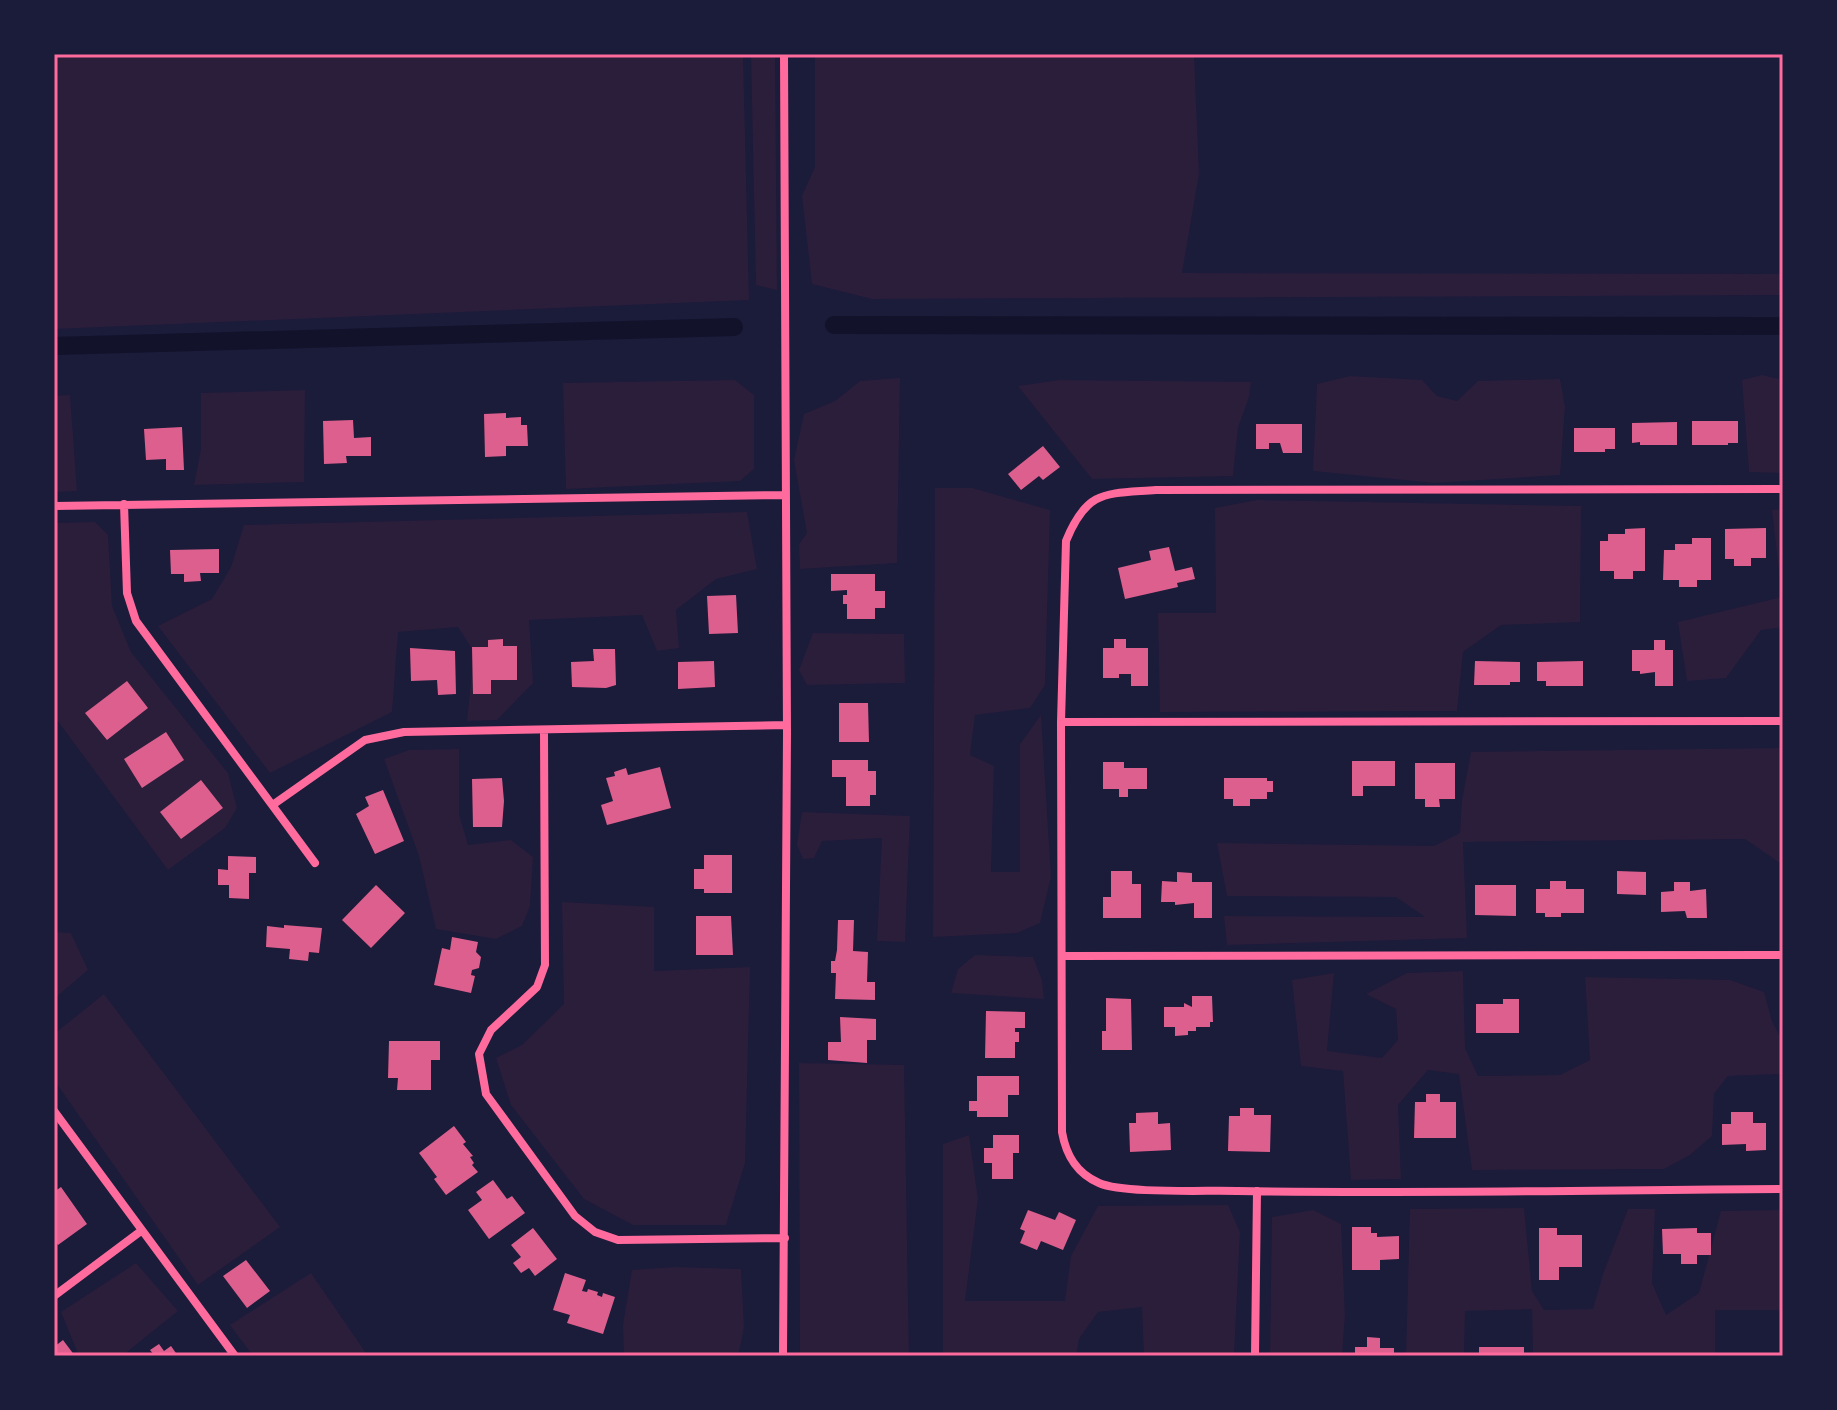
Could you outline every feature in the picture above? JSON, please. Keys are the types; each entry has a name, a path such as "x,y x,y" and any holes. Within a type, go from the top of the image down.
{"street":[{"path":"783,1356 787,725 784,54"},
{"path":"1783,489 1156,490 1109,493 1089,503 1076,516 1066,541 1063,559 1061,722 1062,1132 1072,1163 1099,1183 1129,1188 1257,1191 1783,1189"},
{"path":"54,506 785,495"},
{"path":"124,504 127,593 136,621 315,863"},
{"path":"1061,722 1783,721"},
{"path":"274,804 365,740 404,732 787,725"},
{"path":"544,731 545,965 537,987 491,1030 479,1054 486,1094 575,1216 595,1232 618,1240 785,1238"},
{"path":"1063,956 1783,955"},
{"path":"54,1111 235,1356"},
{"path":"1255,1356 1257,1191"},
{"path":"54,1296 141,1231"}],"shaded area":[{"path":"54,54 743,54 749,300 54,329"},
{"path":"751,54 775,54 777,290 756,285"},
{"path":"815,54 1194,54 1199,174 1182,273 1783,274 1783,295 872,299 812,284 802,196 815,167"},
{"path":"1762,375 1783,380 1783,473 1749,472 1742,380"},
{"path":"1350,376 1422,380 1437,396 1457,401 1478,381 1560,379 1565,407 1560,475 1434,483 1313,471 1317,384"},
{"path":"900,378 897,563 800,569 799,544 807,533 794,460 804,414 835,401 860,381"},
{"path":"735,380 754,395 754,469 740,481 566,489 563,383"},
{"path":"1060,380 1251,382 1238,428 1233,476 1092,479 1018,386"},
{"path":"305,390 304,482 194,485 201,449 201,393"},
{"path":"70,395 77,491 54,492 54,396"},
{"path":"935,488 972,488 1050,510 1045,685 1030,708 975,715 970,755 994,766 991,872 1020,872 1020,744 1041,715 1051,877 1040,923 1017,933 933,937"},
{"path":"1257,500 1581,506 1580,622 1501,625 1463,652 1457,711 1160,712 1158,613 1216,613 1215,508"},
{"path":"1783,509 1783,627 1761,630 1726,678 1687,681 1678,622 1782,597 1772,510"},
{"path":"747,512 757,569 716,579 676,610 679,648 657,651 642,615 529,620 533,683 497,720 467,721 474,652 458,627 398,632 392,712 270,773 158,626 212,599 231,567 244,525"},
{"path":"95,522 108,535 112,606 131,652 228,773 237,808 225,828 168,870 54,716 54,523"},
{"path":"813,633 904,634 905,683 807,685 799,670"},
{"path":"1783,748 1783,865 1745,839 1463,842 1467,938 1227,945 1224,916 1425,917 1396,897 1227,896 1217,843 1434,846 1460,833 1462,800 1471,752"},
{"path":"459,749 459,814 468,845 511,840 533,857 530,906 522,926 496,939 436,929 419,856 384,759 409,750"},
{"path":"802,812 910,816 905,942 877,941 882,838 822,841 814,858 803,859 797,845"},
{"path":"562,902 654,907 654,971 750,967 745,1163 726,1225 633,1225 584,1199 511,1105 496,1058 522,1045 564,1004"},
{"path":"54,932 71,933 88,970 54,999"},
{"path":"975,955 1033,957 1042,980 1044,999 951,993 958,969"},
{"path":"1463,971 1465,1048 1478,1076 1560,1075 1590,1060 1585,977 1730,980 1764,992 1772,1021 1783,1042 1783,1074 1728,1076 1714,1094 1712,1136 1690,1155 1664,1169 1472,1170 1459,1074 1428,1070 1398,1105 1401,1179 1351,1180 1343,1071 1301,1066 1292,980 1334,973 1327,1051 1382,1058 1398,1040 1396,1009 1366,994 1407,973"},
{"path":"104,994 280,1227 198,1285 54,1080 54,1034"},
{"path":"799,1063 904,1065 909,1356 800,1356"},
{"path":"969,1135 978,1199 965,1301 1065,1301 1071,1256 1098,1206 1228,1205 1240,1232 1234,1356 1144,1356 1142,1307 1098,1312 1079,1339 1076,1356 943,1356 943,1144"},
{"path":"1524,1208 1532,1291 1544,1310 1593,1309 1628,1209 1655,1209 1652,1283 1666,1315 1699,1293 1721,1211 1783,1210 1783,1356 1782,1310 1715,1310 1715,1356 1533,1356 1532,1309 1465,1311 1464,1356 1406,1356 1410,1209"},
{"path":"1313,1210 1341,1224 1345,1315 1342,1356 1270,1356 1272,1217"},
{"path":"136,1263 178,1311 122,1356 79,1356 61,1312"},
{"path":"675,1267 741,1269 744,1327 739,1352 624,1356 623,1325 632,1270"},
{"path":"311,1273 368,1356 253,1356 230,1325"}],"building":[{"path":"506,413 506,418 521,417 521,425 527,425 528,446 506,446 506,456 485,457 484,414"},
{"path":"353,420 354,438 371,437 371,456 346,456 347,463 324,464 323,421"},
{"path":"1692,421 1738,421 1738,443 1692,445"},
{"path":"1677,422 1677,445 1632,443 1632,423"},
{"path":"1256,424 1302,424 1302,453 1283,453 1280,443 1269,443 1269,449 1256,449"},
{"path":"182,427 184,470 166,470 166,459 146,460 144,429"},
{"path":"1574,428 1615,428 1615,449 1574,452"},
{"path":"1043,446 1060,467 1043,480 1039,476 1021,490 1008,474"},
{"path":"1645,528 1645,571 1633,571 1633,579 1614,579 1614,571 1600,571 1600,541 1608,541 1608,534 1625,534 1625,529"},
{"path":"1766,528 1766,558 1751,558 1751,566 1734,566 1734,559 1725,559 1725,529"},
{"path":"1692,538 1711,538 1711,580 1697,580 1697,587 1679,587 1679,580 1663,580 1664,550 1675,550 1675,544 1692,544"},
{"path":"1169,547 1175,571 1192,567 1195,579 1177,583 1178,587 1125,599 1118,568 1151,560 1149,551"},
{"path":"219,549 219,573 200,573 201,581 184,582 184,574 171,574 170,550"},
{"path":"831,574 875,574 875,591 885,591 885,608 875,608 875,619 847,619 847,604 843,604 843,595 847,595 847,590 831,591"},
{"path":"736,595 738,633 709,634 707,596"},
{"path":"503,639 503,646 517,646 517,680 491,680 491,694 473,694 472,647 488,647 488,640"},
{"path":"1114,639 1126,639 1126,648 1148,648 1148,686 1131,686 1131,674 1103,678 1103,648 1114,648"},
{"path":"1654,640 1665,640 1665,650 1673,650 1673,686 1655,686 1655,672 1640,674 1640,671 1632,671 1632,650 1654,650"},
{"path":"410,648 455,651 456,694 438,695 437,680 411,681"},
{"path":"593,649 615,649 616,685 606,688 572,687 571,662 594,661"},
{"path":"714,661 715,687 678,689 678,662"},
{"path":"1475,661 1520,662 1520,682 1474,685"},
{"path":"1583,661 1583,686 1546,686 1546,681 1537,681 1537,662"},
{"path":"127,681 148,708 107,740 85,713"},
{"path":"839,703 868,703 869,742 839,742"},
{"path":"166,732 184,760 142,788 124,759"},
{"path":"832,760 868,760 868,771 876,771 876,795 870,795 870,806 846,806 846,777 832,777"},
{"path":"1352,761 1395,761 1395,786 1363,786 1363,796 1352,796"},
{"path":"1103,762 1124,762 1124,768 1147,768 1147,789 1128,789 1128,797 1119,797 1119,789 1103,789"},
{"path":"1415,763 1455,763 1455,799 1439,799 1440,807 1425,807 1425,799 1415,799"},
{"path":"660,767 671,808 607,825 601,805 613,801 606,778 626,768 628,775"},
{"path":"502,778 502,827 473,827 472,779"},
{"path":"1224,778 1267,778 1267,781 1273,781 1273,792 1267,792 1267,799 1250,799 1250,806 1233,806 1233,799 1224,799"},
{"path":"201,780 223,808 181,839 160,812"},
{"path":"383,790 404,841 375,854 356,814 369,806 365,797"},
{"path":"704,855 732,855 732,893 704,893 704,889 694,889 694,869 704,869"},
{"path":"228,856 256,857 256,873 249,873 249,899 229,898 229,885 218,885 218,869 228,870"},
{"path":"1111,871 1132,871 1132,884 1141,884 1141,918 1103,918 1103,897 1111,897"},
{"path":"1617,871 1646,872 1646,895 1617,894"},
{"path":"1177,872 1192,873 1192,882 1212,882 1212,918 1194,918 1194,903 1175,905 1175,902 1161,902 1162,881 1177,882"},
{"path":"1550,881 1566,881 1566,889 1584,889 1584,913 1545,917 1545,913 1536,913 1536,889 1550,889"},
{"path":"1674,882 1690,882 1690,891 1706,889 1707,918 1687,918 1685,911 1661,912 1661,892 1674,891"},
{"path":"376,885 405,913 371,948 342,920"},
{"path":"1475,885 1516,885 1516,916 1475,915"},
{"path":"696,916 731,916 733,955 696,955"},
{"path":"838,920 854,920 853,951 868,952 867,982 875,982 875,1000 835,999 836,973 831,973 831,961 835,961 837,950"},
{"path":"284,925 322,928 319,953 309,952 308,961 289,959 290,949 266,947 267,926 284,928"},
{"path":"452,937 478,942 476,952 481,957 479,968 472,970 471,975 475,976 471,993 434,985 442,948 450,950"},
{"path":"1192,996 1212,996 1213,1022 1210,1022 1210,1027 1196,1027 1196,1031 1188,1031 1188,1035 1175,1036 1175,1027 1164,1027 1164,1007 1184,1007 1184,1003 1192,1007"},
{"path":"1106,998 1131,999 1132,1050 1102,1050 1102,1031 1106,1031"},
{"path":"1503,999 1519,999 1519,1033 1476,1033 1476,1004 1503,1004"},
{"path":"986,1011 1025,1012 1025,1028 1015,1028 1015,1032 1019,1032 1019,1042 1015,1042 1015,1058 985,1058"},
{"path":"840,1017 876,1019 876,1040 867,1040 867,1063 828,1060 828,1042 841,1042"},
{"path":"389,1041 440,1041 440,1060 431,1060 431,1090 397,1090 398,1078 388,1078"},
{"path":"977,1076 1019,1076 1019,1095 1008,1095 1008,1117 977,1117 977,1111 969,1111 969,1101 977,1101"},
{"path":"1426,1094 1440,1094 1440,1102 1456,1102 1456,1138 1414,1138 1415,1102 1426,1102"},
{"path":"1240,1108 1254,1108 1254,1115 1271,1115 1270,1152 1228,1151 1229,1116 1240,1116"},
{"path":"1158,1112 1158,1124 1170,1123 1171,1150 1130,1152 1129,1123 1136,1123 1136,1113"},
{"path":"1731,1112 1753,1112 1753,1123 1766,1123 1766,1150 1746,1151 1746,1144 1722,1145 1722,1124 1731,1124"},
{"path":"454,1126 466,1142 463,1144 473,1156 470,1157 474,1163 472,1165 478,1172 446,1195 419,1153"},
{"path":"993,1135 1019,1135 1019,1153 1013,1153 1013,1179 992,1179 992,1163 984,1163 984,1148 993,1148"},
{"path":"493,1180 507,1199 512,1196 525,1213 489,1239 468,1210 482,1200 476,1192"},
{"path":"61,1187 87,1224 58,1245 54,1240 54,1192"},
{"path":"1028,1210 1055,1220 1059,1212 1076,1220 1063,1250 1041,1241 1037,1250 1020,1243 1025,1231 1020,1229"},
{"path":"1352,1227 1371,1227 1371,1233 1377,1233 1377,1237 1399,1236 1399,1259 1380,1260 1380,1270 1352,1270"},
{"path":"533,1228 557,1259 535,1276 529,1268 521,1273 513,1263 521,1257 511,1245"},
{"path":"1539,1228 1557,1228 1557,1235 1582,1235 1582,1267 1559,1267 1559,1280 1539,1280"},
{"path":"1697,1228 1697,1233 1711,1233 1711,1255 1697,1255 1697,1264 1681,1264 1681,1254 1663,1254 1662,1229"},
{"path":"246,1260 270,1291 247,1308 223,1276"},
{"path":"565,1273 586,1280 582,1291 587,1292 588,1289 602,1297 603,1293 615,1297 603,1334 567,1323 570,1315 553,1310"},
{"path":"1367,1337 1380,1338 1380,1348 1394,1348 1394,1356 1355,1356 1355,1347 1367,1347"},
{"path":"63,1340 75,1356 54,1356 54,1347"},
{"path":"159,1344 164,1351 171,1346 178,1356 155,1356 150,1350"},
{"path":"1479,1347 1524,1347 1524,1356 1479,1356"}],"waterway":[{"path":"834,325 1783,326"},
{"path":"54,346 734,327"}]}
